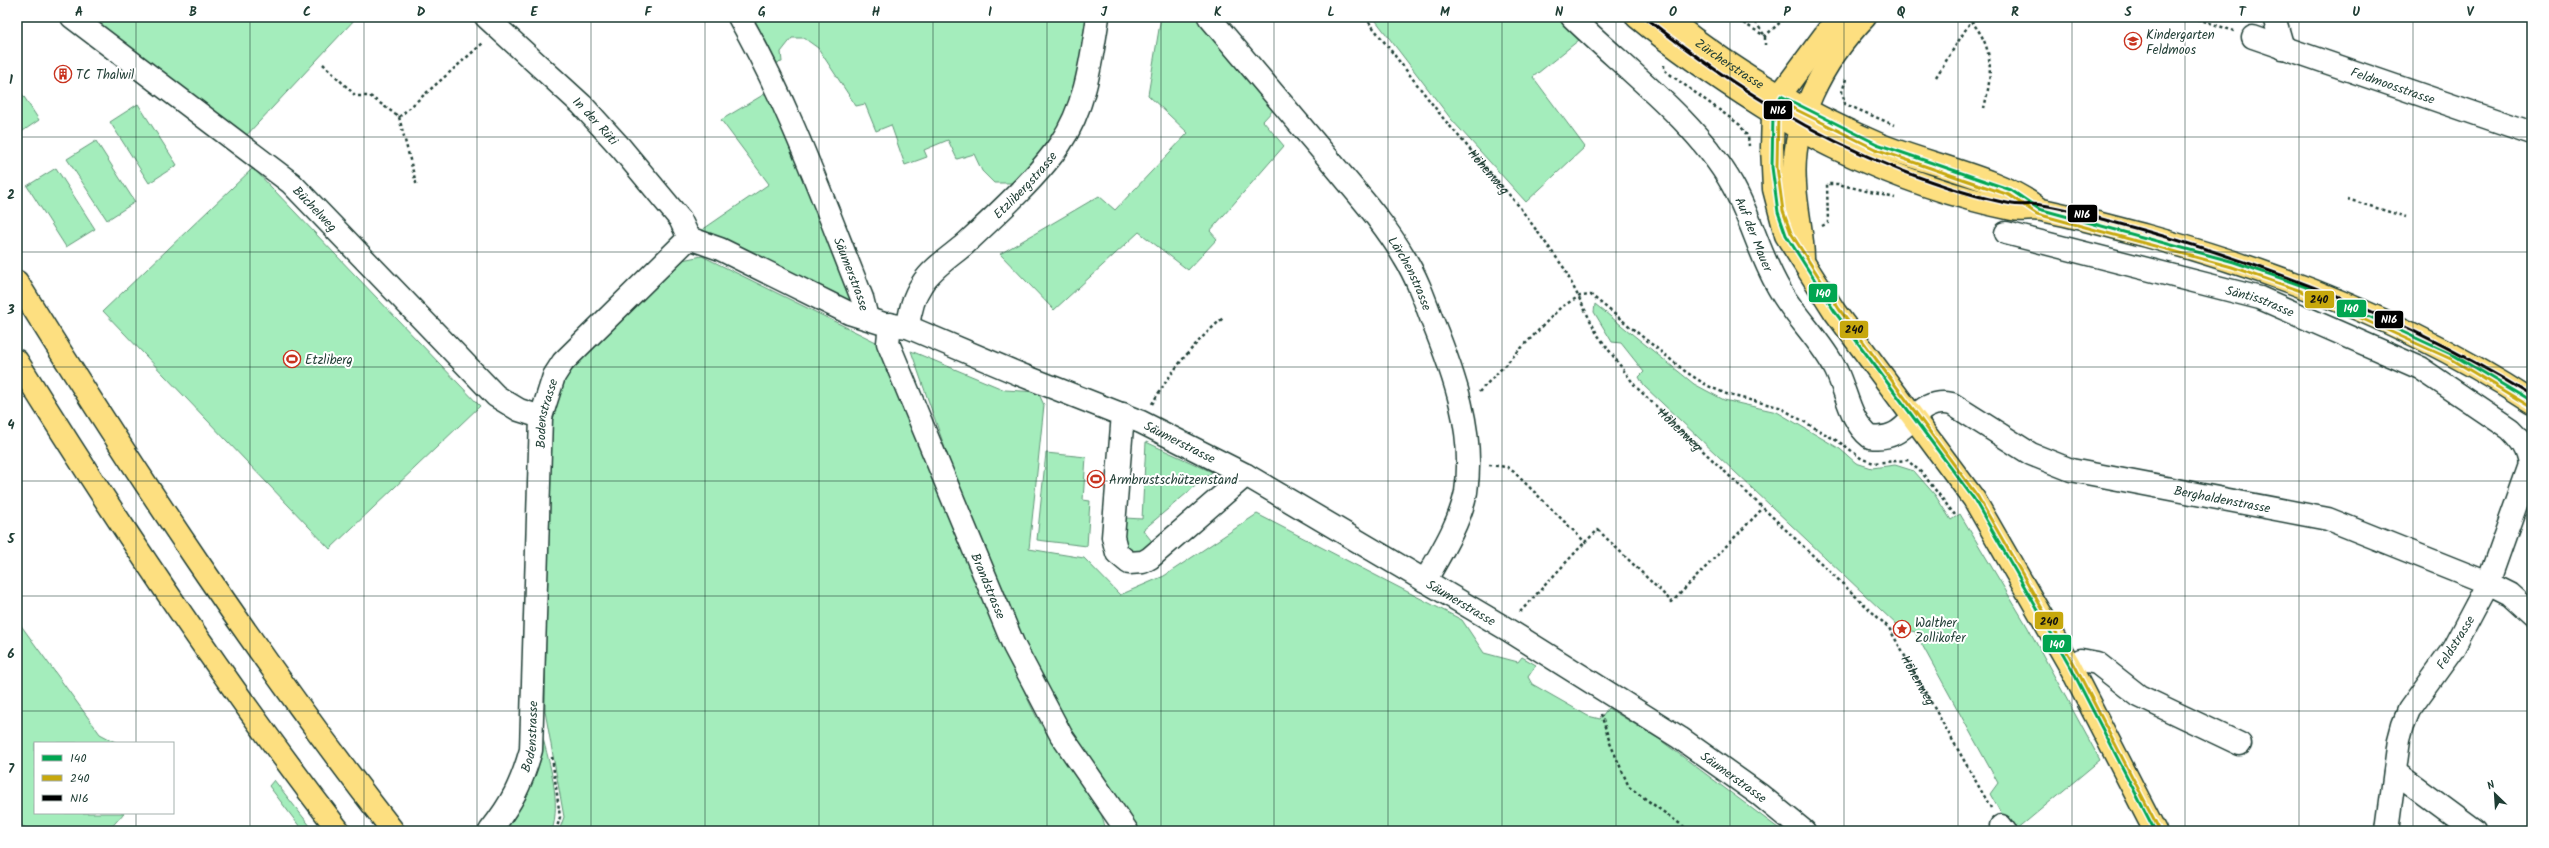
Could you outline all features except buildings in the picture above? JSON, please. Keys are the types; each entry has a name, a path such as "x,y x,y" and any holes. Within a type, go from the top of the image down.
{"main road":[{"name":"Zürcherstrasse","path":"1637,17 1682,54 1777,104 1802,119 2011,190 2039,209 2148,237 2234,262 2303,286 2366,313 2455,356 2532,402"},
{"name":"Zürcherstrasse","path":"1666,17 1718,55 1777,104"},
{"path":"1838,17 1820,39 1777,104 1772,167 1778,212 1786,235 1835,312 1974,499 2070,666 2155,831"},
{"path":"1803,260 1794,183 1794,160 1802,119 1837,51 1865,17"},
{"path":"17,282 134,467 241,627 393,831"},
{"path":"17,361 173,601 267,735 339,831"}],"street":[{"name":"Büchelweg","path":"72,17 291,183 496,396 519,410 541,417"},
{"name":"Säumerstrasse","path":"739,17 762,57 804,151 862,298 867,318 899,325 1019,374 1123,414 1246,475 1591,681 1720,764 1804,831"},
{"name":"Etzlibergstrasse","path":"899,325 923,282 982,229 1044,163 1071,126 1080,106 1090,68 1098,17"},
{"name":"Lärchenstrasse","path":"1209,17 1375,215 1404,256 1418,284 1447,357 1463,409 1468,464 1466,493 1455,524 1425,581"},
{"name":"Auf der Mauer","path":"1572,17 1680,119 1712,155 1732,184 1780,291 1836,370 1856,422 1863,431 1870,437 1880,438 1892,436 1900,431 1914,417"},
{"path":"2274,17 2283,48"},
{"name":"In der Rüti","path":"492,23 582,105 622,148 680,219 689,238"},
{"name":"Feldmoosstrasse","path":"2254,37 2532,133"},
{"name":"Säntisstrasse","path":"2006,233 2260,298 2420,368 2510,429 2521,440 2528,452"},
{"name":"Bodenstrasse","path":"490,831 506,810 521,785 531,750 541,417 551,383 563,362 689,238"},
{"path":"689,238 720,249 848,313 867,318"},
{"name":"Brandstrasse","path":"899,325 888,343 1014,646 1061,735 1127,831"},
{"name":"Berghaldenstrasse","path":"1914,417 1931,403 1940,402 1952,404 2032,454 2071,470 2328,519 2488,583 2510,594 2532,614"},
{"path":"1123,414 1113,537 1117,553 1123,560 1136,563 1150,558 1246,475"},
{"name":"Feldstrasse","path":"2388,831 2399,740 2409,710 2453,649 2488,583 2527,476 2530,465 2528,452"},
{"path":"2070,666 2081,660 2097,663 2139,696 2240,744"},
{"path":"2395,772 2475,831"}],"path":[{"name":"Höhenweg","path":"1365,17 1443,118 1518,205 1564,268 1580,296 1597,334 1636,387 1889,628 2003,829"},
{"path":"1733,17 1765,36"},
{"path":"1752,17 1765,36 1765,45"},
{"path":"1765,36 1786,17"},
{"path":"2192,17 2254,37"},
{"path":"1936,77 1971,21 1985,42 1991,62 1990,83 1984,108"},
{"path":"399,117 492,23"},
{"path":"323,64 356,96 370,96 399,117 417,187"},
{"path":"1846,77 1842,92 1845,104 1900,128"},
{"path":"1748,128 1744,130 1748,137"},
{"path":"1820,227 1828,223 1827,184 1838,184 1898,199"},
{"path":"2347,199 2406,217"},
{"path":"1463,409 1549,318 1562,307 1580,296 1591,295 1686,372 1708,386 1729,395 1779,407 1844,445 1862,459 1874,463 1907,460 1924,474 1954,514"},
{"path":"1149,409 1176,368 1200,338 1222,318"},
{"path":"1468,464 1507,467 1585,542"},
{"path":"1516,616 1598,530 1672,602 1763,508"},
{"path":"1591,681 1610,743 1628,787 1690,831"},
{"path":"550,750 560,817 556,831"}],"green space":[{"path":"85,17 357,17 244,138"},
{"path":"753,17 1091,17 1067,120 1015,183 994,183 982,171 974,154 957,159 948,140 924,150 927,157 905,165 891,125 876,131 865,104 856,106 818,48 804,38 792,38 781,52 782,62 777,63"},
{"path":"1161,17 1198,17 1275,108 1263,121 1284,146 1210,231 1217,239 1188,270 1139,232 1054,310 1000,254 1099,196 1115,210 1188,133 1148,95"},
{"path":"1373,17 1558,17 1579,40 1533,77 1585,147 1526,202 1451,119"},
{"path":"17,86 39,120 17,135"},
{"path":"773,89 852,302 845,303 702,230 769,184 721,120"},
{"path":"138,104 177,165 149,183 110,122"},
{"path":"96,141 135,202 107,220 67,159"},
{"path":"56,168 95,229 66,247 27,186"},
{"name":"Etzliberg","path":"253,168 480,406 330,549 103,311"},
{"path":"702,256 878,343 1016,673 1040,723 1078,774 1095,801 1102,816 1106,831 559,831 564,817 545,711 548,422 557,382 677,261"},
{"path":"1595,304 1694,384 1724,400 1777,412 1840,449 1856,463 1872,468 1895,465 1914,471 1935,495 1951,520 1960,514 2027,626 2100,760 2015,831 2011,831 1990,794 1998,783 1915,632 1899,627 1644,386 1639,377 1644,372 1621,343 1612,342 1594,312"},
{"path":"911,351 1005,390 1038,392 1044,405 1029,549 1084,558 1120,595 1164,576 1257,514 1462,620 1484,653 1518,662 1522,657 1536,665 1528,677 1532,684 1588,716 1600,719 1608,708 1659,739 1782,831 1130,831 1071,756 982,554"},
{"path":"1146,442 1212,472 1143,530 1154,544 1139,553 1127,547 1124,538 1125,518 1142,519"},
{"path":"1046,453 1086,457 1083,500 1090,501 1087,546 1037,540"},
{"path":"17,620 100,734 115,742 34,742 34,814 123,814 108,831 30,831 17,822"},
{"path":"542,735 555,795 552,831 501,831"},
{"path":"274,780 314,831 303,831 269,786"}],"transit line":[{"name":"N16","path":"1645,17 1704,62 1766,103 1832,140 1866,156 1900,170 1969,194 2012,204 2038,204 2076,212 2165,236 2274,272 2327,292 2379,315 2431,340 2532,396"},
{"name":"140","path":"1781,96 1773,113 1772,167 1778,212 1786,235 1835,312 1974,499 2070,666 2155,831"},
{"name":"140","path":"1781,96 1877,144 2011,190 2039,209 2234,262 2303,286 2455,356 2532,402"},
{"name":"240","path":"2159,829 2074,664 1978,497 1839,309 1791,233 1783,211 1777,167 1778,114 1783,103 1875,149 2009,195 2037,214 2232,267 2301,291 2453,360 2529,406"}],"place":[{"name":"Kindergarten Feldmoos","path":"2133,41"},
{"name":"TC Thalwil","path":"63,74"},
{"name":"Etzliberg","path":"292,359"},
{"name":"Armbrustschützenstand","path":"1096,479"},
{"name":"Walther Zollikofer","path":"1902,629"}]}
